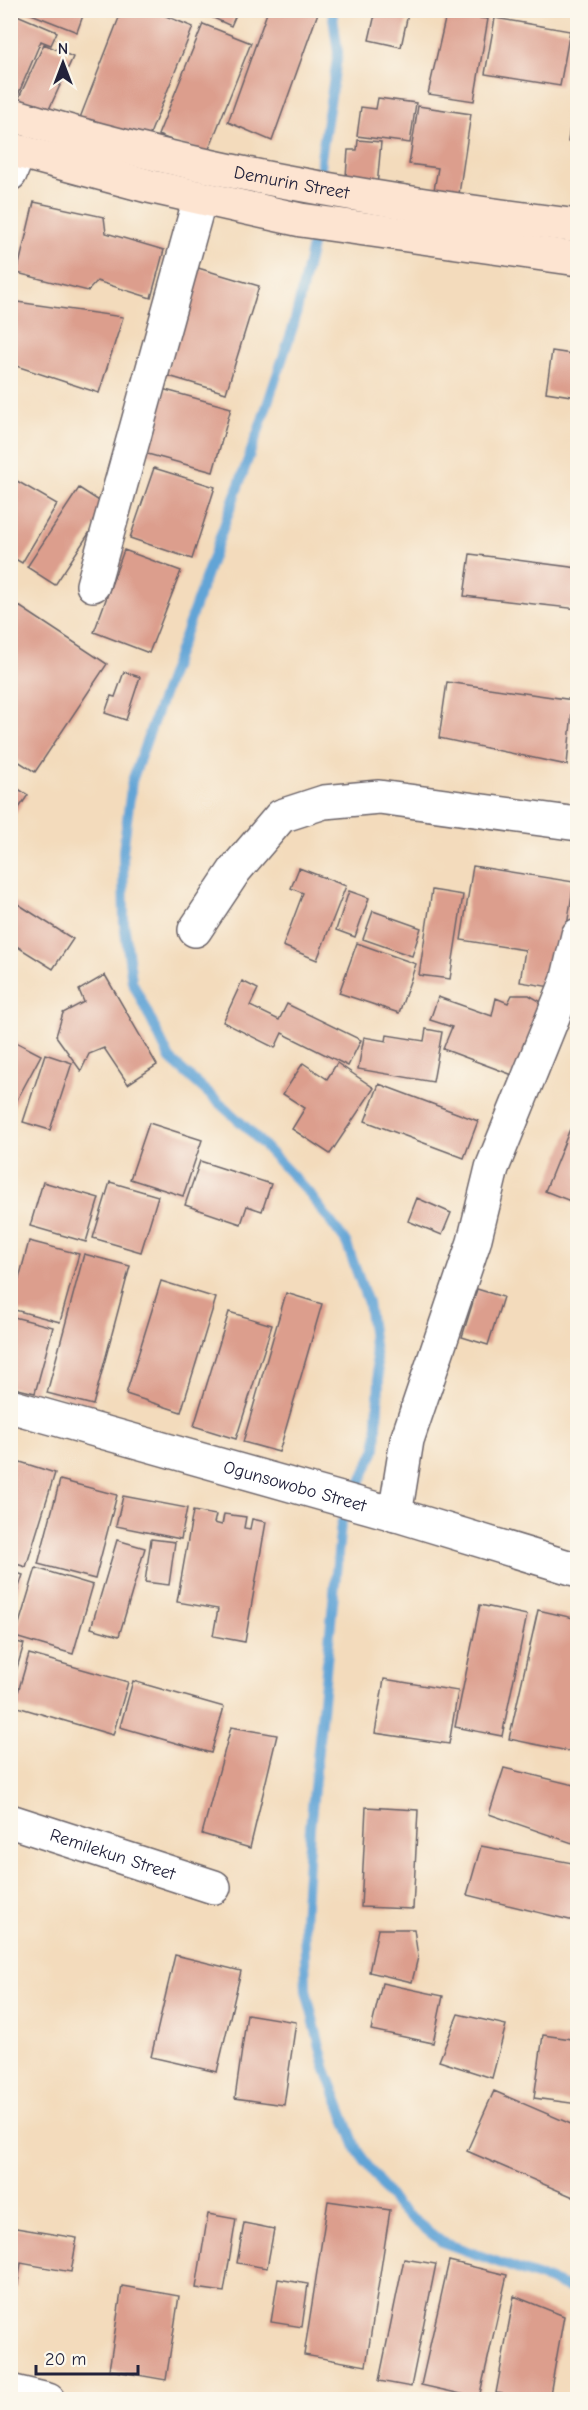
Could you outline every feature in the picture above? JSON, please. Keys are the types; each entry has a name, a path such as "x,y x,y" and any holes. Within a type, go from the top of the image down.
{"street":[{"name":"Demurin Street","path":"10,114 156,154 306,187 578,226"},
{"name":"Demurin Street","path":"13,158 301,220 578,259"},
{"path":"93,585 200,198"},
{"path":"195,930 235,870 281,816 324,802 379,797 578,824"},
{"path":"391,1514 406,1440 474,1242 492,1168 567,982 578,935"},
{"name":"Ogunsowobo Street","path":"10,1406 391,1514 578,1570"},
{"name":"Remilekun Street","path":"10,1821 214,1887"},
{"path":"10,2391 48,2400"}],"building":[{"path":"21,10 85,10 77,32"},
{"path":"122,10 151,10 193,27 144,149 78,123"},
{"path":"196,10 238,10 231,26"},
{"path":"268,10 319,10 272,141 228,122"},
{"path":"376,10 408,14 401,47 369,40"},
{"path":"10,12 57,32 51,45 41,41 14,104 10,103"},
{"path":"446,15 488,19 474,101 428,94"},
{"path":"495,18 570,31 560,86 485,74"},
{"path":"203,24 251,43 207,154 158,135"},
{"path":"44,44 73,57 45,118 16,104"},
{"path":"576,81 578,81 578,144 568,142"},
{"path":"378,98 416,103 410,143 357,136 361,107 376,109"},
{"path":"418,106 471,114 459,194 434,190 438,168 409,164"},
{"path":"358,140 381,142 376,198 344,203 348,150 357,150"},
{"path":"34,202 104,217 106,233 164,250 151,298 97,281 88,291 17,273"},
{"path":"198,268 259,286 226,393 165,375"},
{"path":"10,301 123,317 99,393 10,364"},
{"path":"552,351 578,355 578,397 546,392"},
{"path":"162,389 231,408 213,472 144,453"},
{"path":"154,468 215,487 192,559 130,538"},
{"path":"10,477 57,504 22,563 10,556"},
{"path":"79,488 107,506 55,585 27,567"},
{"path":"124,550 181,571 149,653 94,632"},
{"path":"470,554 578,568 578,609 464,596"},
{"path":"19,606 107,664 35,772 10,756 10,620"},
{"path":"124,672 140,677 126,720 105,713 111,696 115,697"},
{"path":"447,682 573,700 567,765 439,738"},
{"path":"10,784 28,795 10,821"},
{"path":"473,866 574,882 557,988 520,982 525,950 461,940"},
{"path":"299,868 346,886 317,960 283,946 303,893 291,888"},
{"path":"432,890 463,895 450,979 419,975"},
{"path":"349,891 369,898 355,937 336,930"},
{"path":"10,899 73,939 53,969 10,942"},
{"path":"373,911 421,928 412,956 363,939"},
{"path":"357,943 416,964 399,1013 339,993"},
{"path":"105,975 157,1065 128,1084 104,1048 89,1054 81,1071 56,1036 63,1013 84,1002 79,990"},
{"path":"242,981 258,989 250,1006 279,1020 287,1004 361,1040 348,1066 282,1033 275,1048 223,1022"},
{"path":"512,995 529,995 543,1003 518,1077 443,1049 452,1027 430,1020 438,997 492,1016 496,998 508,1003"},
{"path":"426,1029 442,1032 433,1082 358,1069 364,1037 386,1041 387,1035 424,1041"},
{"path":"10,1039 41,1055 10,1113"},
{"path":"45,1054 72,1063 50,1130 23,1122"},
{"path":"303,1063 327,1079 337,1063 374,1088 330,1154 292,1129 305,1108 283,1094"},
{"path":"379,1084 478,1121 464,1158 365,1121"},
{"path":"149,1123 202,1140 183,1196 130,1179"},
{"path":"570,1129 578,1132 578,1204 545,1191"},
{"path":"200,1161 271,1184 262,1211 247,1206 241,1224 185,1205"},
{"path":"43,1182 99,1198 86,1242 30,1226"},
{"path":"110,1182 158,1196 141,1252 93,1238"},
{"path":"417,1198 451,1213 442,1235 408,1221"},
{"path":"29,1241 79,1254 60,1322 11,1309"},
{"path":"84,1254 130,1266 93,1405 47,1393"},
{"path":"161,1281 216,1298 181,1412 126,1394"},
{"path":"477,1289 503,1297 488,1345 462,1337"},
{"path":"286,1293 322,1304 279,1452 243,1442"},
{"path":"229,1312 272,1325 236,1439 194,1426"},
{"path":"10,1316 53,1327 35,1393 10,1387"},
{"path":"14,1460 55,1473 26,1567 10,1562 10,1471"},
{"path":"60,1480 117,1495 95,1579 38,1564"},
{"path":"123,1496 187,1508 181,1539 116,1526"},
{"path":"193,1511 216,1515 214,1523 222,1525 224,1514 246,1517 244,1528 250,1529 252,1519 266,1522 245,1642 213,1636 218,1609 177,1602"},
{"path":"151,1539 175,1542 169,1585 145,1582"},
{"path":"117,1540 145,1548 119,1636 91,1628"},
{"path":"36,1568 93,1585 73,1654 15,1637"},
{"path":"10,1571 23,1575 11,1610 10,1610"},
{"path":"480,1605 527,1615 502,1736 455,1727"},
{"path":"538,1610 578,1619 578,1753 509,1739"},
{"path":"10,1640 24,1644 11,1688 10,1688"},
{"path":"29,1654 128,1682 113,1735 14,1706"},
{"path":"384,1679 458,1691 449,1744 375,1733"},
{"path":"133,1681 224,1707 211,1753 120,1727"},
{"path":"231,1727 277,1735 250,1848 202,1834"},
{"path":"504,1768 578,1786 578,1845 489,1814"},
{"path":"366,1807 418,1810 413,1909 361,1907"},
{"path":"481,1846 578,1864 578,1922 467,1895"},
{"path":"378,1929 414,1929 418,1957 412,1982 369,1972"},
{"path":"175,1955 241,1971 217,2072 151,2057"},
{"path":"382,1983 443,1996 433,2043 371,2030"},
{"path":"247,2014 296,2022 284,2105 235,2098"},
{"path":"458,2014 506,2025 492,2078 439,2061"},
{"path":"543,2035 578,2040 578,2104 534,2098"},
{"path":"494,2091 578,2127 578,2199 467,2151"},
{"path":"328,2201 390,2210 366,2366 304,2355"},
{"path":"208,2214 236,2219 224,2292 196,2288"},
{"path":"244,2223 274,2229 267,2268 237,2263"},
{"path":"10,2227 77,2238 71,2272 21,2263 17,2289 10,2288"},
{"path":"404,2259 436,2264 411,2387 379,2381"},
{"path":"449,2261 507,2275 479,2398 421,2385"},
{"path":"278,2279 308,2284 302,2327 271,2322"},
{"path":"122,2286 179,2296 166,2380 109,2370"},
{"path":"514,2296 564,2316 549,2400 496,2393"}],"waterway":[{"path":"321,185 321,158 338,53 332,10"},
{"path":"317,224 294,324 260,426 132,781 123,851 124,923 132,981 170,1059 248,1129 308,1192 346,1242 368,1303 379,1381 376,1448 341,1524 310,1828 304,1922 306,1990 325,2067 357,2150 396,2206 442,2242 578,2291"}]}
